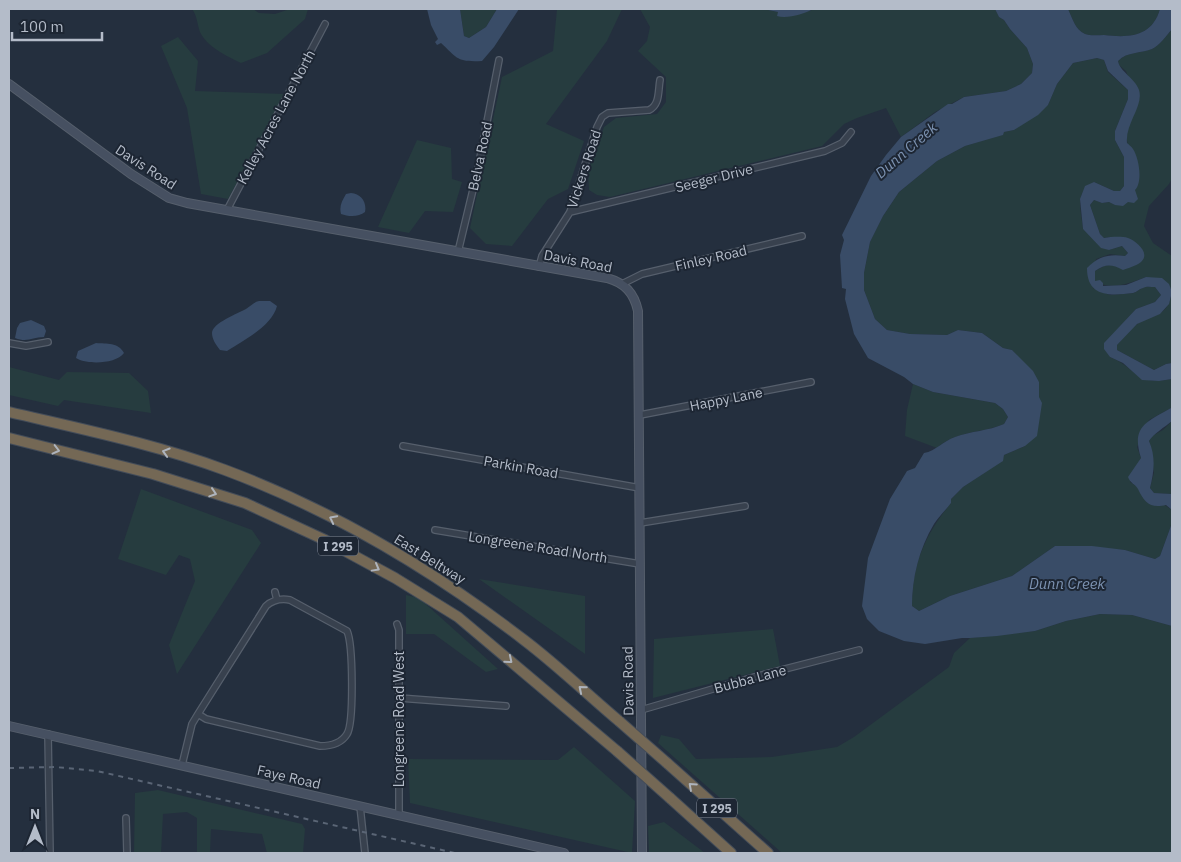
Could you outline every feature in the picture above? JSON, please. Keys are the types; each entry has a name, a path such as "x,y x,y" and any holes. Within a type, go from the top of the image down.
{"highway":[{"name":"East Beltway","path":"9,412 150,447 224,470 289,497 371,538 448,586 524,640 768,853"},
{"name":"I 295","path":"9,438 153,474 245,503 325,540 395,578 458,617 617,751 730,853"}],"street":[{"name":"Kelley Acres Lane North","path":"227,210 325,24"},
{"name":"Belva Road","path":"458,252 477,173 499,60"},
{"name":"Vickers Road","path":"539,266 542,256 570,212 597,127 602,118 608,113 649,110 653,108 657,102 660,80"},
{"name":"Davis Road","path":"9,84 131,174 169,198 187,203 608,278 622,284 634,296 638,311 640,415 642,853"},
{"name":"Seeger Drive","path":"570,212 825,151 842,143 851,132"},
{"name":"Finley Road","path":"622,284 642,274 802,236"},
{"path":"9,343 26,346 48,342"},
{"name":"Happy Lane","path":"640,415 811,382"},
{"name":"Parkin Road","path":"403,446 640,488"},
{"path":"640,523 745,506"},
{"name":"Longreene Road North","path":"435,530 640,564"},
{"path":"275,592 277,600"},
{"path":"182,765 192,724 198,714 266,606 271,602 290,600 341,627 350,637 351,722 350,729 342,740 335,744 320,746 206,719 198,714"},
{"name":"Longreene Road West","path":"396,624 399,630 399,815"},
{"name":"Bubba Lane","path":"641,710 754,677 860,650"},
{"path":"399,698 506,706"},
{"name":"Faye Road","path":"9,726 564,853"},
{"path":"48,734 50,853"},
{"path":"342,740 346,746"},
{"path":"360,806 365,853"},
{"path":"126,818 126,853"}],"green space":[{"path":"192,9 253,9 259,13 275,14 290,9 308,9 305,19 267,53 241,63 218,51 207,42 200,32"},
{"path":"460,9 497,9 486,27 469,38 464,36"},
{"path":"557,9 622,9 607,41 546,124 584,141 568,189 548,199 512,246 486,244 470,228 502,77 553,51"},
{"path":"640,9 763,9 778,12 810,11 813,9 995,9 999,17 1004,20 1027,48 1033,64 1032,73 1021,84 1006,91 964,97 935,112 901,137 886,108 844,124 822,146 610,197 597,195 589,190 588,171 604,127 616,118 657,114 666,102 666,77 638,51 647,41 650,27"},
{"path":"1068,9 1160,9 1151,25 1145,30 1138,34 1122,36 1085,34 1076,26"},
{"path":"1172,29 1172,178 1149,206 1144,226 1153,243 1172,256 1172,292 1146,277 1134,282 1114,286 1101,284 1095,281 1095,271 1104,266 1143,259 1109,237 1104,238 1100,234 1090,205 1094,200 1102,203 1109,202 1115,205 1135,189 1126,134 1138,105 1126,71 1119,65 1118,61 1134,53 1155,48"},
{"path":"178,37 198,61 195,91 284,94 228,199 201,194 187,108 161,46"},
{"path":"1097,58 1104,60 1108,72 1128,90 1128,99 1115,131 1115,140 1124,157 1124,186 1120,191 1114,191 1094,182 1088,186 1081,196 1080,202 1083,229 1109,250 1122,246 1128,253 1125,256 1110,254 1096,259 1093,288 1110,295 1134,293 1144,287 1155,287 1161,295 1155,302 1136,309 1104,344 1110,357 1138,376 1144,379 1160,381 1172,379 1171,408 1149,420 1137,447 1141,458 1130,482 1172,510 1172,523 1160,556 1155,559 1125,550 1055,546 1012,576 950,596 919,611 912,606 914,577 917,563 927,539 951,503 951,499 963,487 1002,461 1004,455 1025,446 1039,397 1039,382 1012,350 1003,348 982,333 958,330 947,335 910,334 887,330 875,319 864,290 864,273 870,242 883,216 899,192 937,161 965,146 1014,130 1048,105 1057,84 1073,63"},
{"path":"417,140 451,148 452,179 462,182 453,212 425,211 409,233 378,227"},
{"path":"1172,292 1172,363 1154,370 1117,350 1117,345 1136,325 1162,311 1166,307"},
{"path":"9,367 59,380 67,372 129,373 148,391 151,413 64,400 58,406 9,395"},
{"path":"913,384 933,392 995,403 1003,409 1008,417 1004,424 952,438 937,448 905,436 907,410"},
{"path":"1172,421 1172,494 1154,493 1150,488 1154,473 1149,441 1152,436 1163,430"},
{"path":"141,489 252,530 261,543 177,674 169,645 195,581 190,559 179,555 166,575 118,559"},
{"path":"479,579 585,596 585,654"},
{"path":"406,595 419,598 498,669 486,672 434,634 406,634"},
{"path":"1100,614 1132,615 1172,626 1172,853 782,853 658,743 661,735 679,739 696,759 772,757 837,747 854,737 949,667 954,653 970,638 1035,631 1066,621"},
{"path":"773,629 780,666 653,698 654,639"},
{"path":"574,747 635,801 632,853 410,803 408,759 558,760"},
{"path":"158,790 302,824 305,829 303,853 267,853 262,834 211,829 210,853 197,853 197,818 187,812 163,814 161,853 134,853 135,793"},
{"path":"664,822 705,853 649,853 648,826"}],"water":[{"path":"427,9 460,9 464,36 469,38 486,27 497,9 519,9 494,47 482,61 474,61 458,58 441,43 437,45 435,42 438,39 431,25"},
{"path":"763,9 813,9 786,17 777,16 778,12"},
{"name":"Dunn Creek","path":"995,9 1068,9 1076,26 1085,34 1122,36 1138,34 1151,25 1160,9 1172,9 1172,29 1155,48 1130,54 1118,61 1119,65 1137,86 1140,96 1127,136 1127,143 1133,149 1138,164 1139,181 1135,190 1138,199 1134,203 1128,202 1123,206 1094,200 1090,205 1100,234 1104,238 1128,238 1141,248 1144,255 1144,259 1141,262 1123,270 1106,266 1095,271 1095,281 1100,280 1103,286 1126,285 1146,277 1162,278 1169,284 1172,292 1169,304 1160,314 1137,324 1117,345 1117,350 1154,370 1172,363 1172,379 1159,381 1142,380 1123,363 1110,357 1104,349 1104,343 1136,309 1155,302 1161,295 1155,287 1144,287 1133,293 1108,294 1095,289 1088,278 1087,268 1100,258 1114,255 1125,256 1128,253 1122,246 1109,250 1101,248 1083,229 1080,199 1085,186 1094,182 1114,191 1120,191 1124,186 1124,157 1115,140 1115,131 1128,99 1128,90 1108,71 1104,60 1097,58 1073,63 1057,84 1048,105 1038,115 1014,130 965,146 937,161 899,192 883,216 870,242 864,273 864,290 875,319 887,330 910,334 947,335 958,330 982,333 1003,348 1012,350 1033,371 1039,382 1039,397 1042,403 1037,436 1025,446 1004,455 1003,461 963,487 951,499 951,503 934,524 924,543 917,564 912,606 919,611 950,596 1012,576 1055,546 1092,546 1125,550 1155,559 1160,556 1172,523 1172,626 1132,615 1100,614 1066,621 1035,631 962,638 925,644 904,641 879,631 867,619 862,606 868,558 890,499 907,471 915,468 924,453 955,437 1004,424 1008,417 1003,409 995,403 933,392 913,384 904,377 868,358 854,334 845,299 846,289 842,288 840,255 844,240 842,235 871,176 901,137 948,104 952,104 964,97 1006,91 1021,84 1032,73 1033,64 1027,48 1004,20 999,17"},
{"path":"346,194 358,195 364,202 365,212 363,214 347,216 341,214 342,201"},
{"path":"259,301 270,301 277,306 269,320 249,338 227,351 220,350 213,337 213,329 221,322"},
{"path":"31,320 44,326 46,331 44,337 27,340 15,338 20,323"},
{"path":"96,343 115,345 122,349 124,353 115,359 101,362 87,362 76,358 78,351"},
{"path":"1172,405 1172,421 1149,441 1154,465 1150,488 1154,493 1172,494 1172,510 1166,505 1156,506 1145,501 1137,487 1128,477 1141,458 1138,439 1143,427 1154,417 1171,408"}],"railway":[{"path":"9,768 55,767 97,771 455,853"}]}
